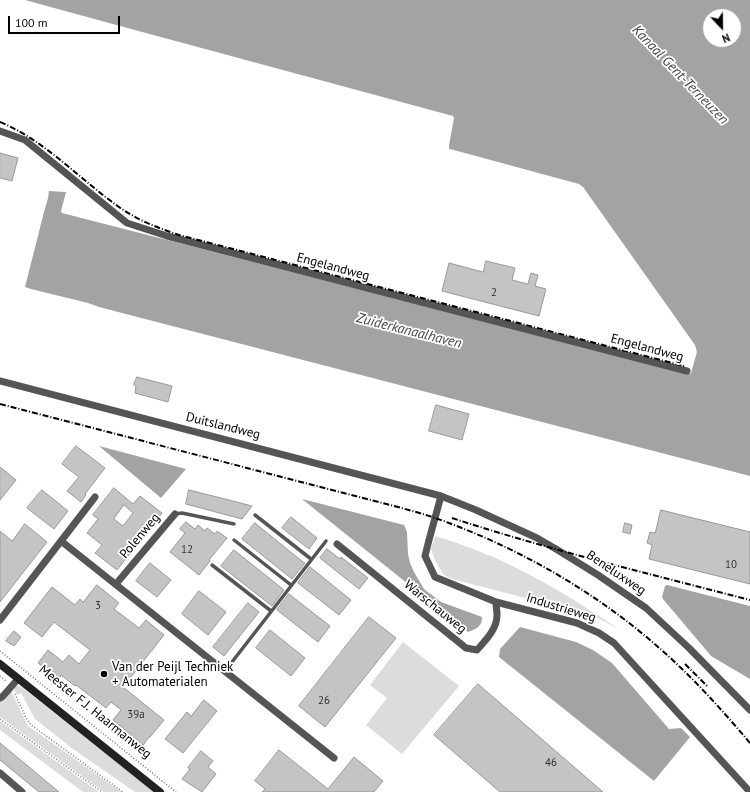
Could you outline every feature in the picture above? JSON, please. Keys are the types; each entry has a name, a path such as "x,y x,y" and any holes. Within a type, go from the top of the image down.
{"main road":[{"name":"Meester F.J. Haarmanweg","path":"0,664 160,792"}],"street":[{"name":"Engelandweg","path":"0,131 25,140 127,224 687,371"},
{"name":"Duitslandweg","path":"0,381 441,496"},
{"name":"Industrieweg","path":"441,496 425,556 435,577 496,602 577,623 600,633 614,643 750,792"},
{"name":"Beneluxweg","path":"441,496 476,510 556,549 598,575 646,608 689,648 750,710"},
{"path":"0,620 95,497"},
{"name":"Polenweg","path":"116,584 174,514"},
{"path":"62,541 334,758"},
{"name":"Warschauweg","path":"337,544 466,648 477,650 490,636 498,616 496,602"},
{"path":"0,698 18,679"},
{"path":"0,773 22,792"}],"lane":[{"name":"Polenweg","path":"174,514 182,513 234,524"},
{"path":"255,515 312,559"},
{"path":"234,540 291,585"},
{"path":"225,671 326,540"},
{"path":"212,564 271,611"}],"path":[{"name":"Meester F.J. Haarmanweg","path":"0,651 176,792"},
{"path":"0,676 11,687 31,725 124,792"},
{"path":"0,719 102,792"}],"shaded area":[{"path":"435,536 482,552 517,568 571,598 618,629 598,618 452,579 444,575 434,558 431,549"},
{"path":"403,642 459,686 402,754 366,725 387,698 370,685"},
{"path":"16,686 20,686 154,792 135,792 73,749 35,719 21,693 17,695 14,689"},
{"path":"11,691 28,726 122,792 104,792 0,717 0,701"},
{"path":"0,721 99,792 83,792 0,730"}],"water":[{"path":"25,0 750,0 750,476 25,287 49,191 66,192 61,211 62,213 689,374 691,373 697,352 695,345 583,187 579,184 449,149 454,118 453,116"},
{"path":"99,446 186,469 161,498"},
{"path":"302,499 404,525 407,532 410,563 424,589 441,602 482,617 480,625 476,629 468,632"},
{"path":"667,585 750,606 750,679 711,656 663,599 662,597 665,586"},
{"path":"520,627 576,642 593,650 612,663 669,729 681,728 690,737 654,781 499,657 500,649"}],"building":[{"path":"0,153 18,158 12,181 0,178"},
{"path":"486,261 515,268 512,280 528,284 531,273 538,275 535,286 546,289 539,316 442,291 449,263 483,272"},
{"path":"137,377 172,386 168,402 135,393 136,386 134,385"},
{"path":"436,405 469,414 462,440 429,431"},
{"path":"76,446 105,468 85,494 86,495 81,502 67,491 79,477 62,464"},
{"path":"0,467 16,480 0,500"},
{"path":"114,488 133,504 140,496 162,513 117,570 95,553 102,545 87,533 98,519 93,515","holes":["124,505 133,513 123,526 114,519"]},
{"path":"42,490 68,511 54,529 27,508"},
{"path":"189,490 252,506 242,519 186,504"},
{"path":"661,510 750,532 750,584 649,559 652,545 647,543 650,532 655,533"},
{"path":"291,517 317,538 309,549 282,528"},
{"path":"186,522 195,529 198,525 205,531 207,528 215,534 217,531 227,538 199,575 170,552 185,533 180,529"},
{"path":"255,523 305,563 292,579 242,539"},
{"path":"625,523 632,525 630,534 623,532"},
{"path":"25,524 47,542 0,602 0,531 12,541"},
{"path":"327,549 340,559 341,557 368,578 359,589 320,558"},
{"path":"234,550 284,590 272,606 221,566"},
{"path":"150,563 171,580 157,597 136,581"},
{"path":"310,567 351,600 339,615 298,583"},
{"path":"97,585 119,603 114,609 139,628 146,620 164,635 123,687 164,720 143,745 113,720 121,710 111,702 106,708 61,675 59,679 38,663 48,650 63,662 69,655 79,664 90,650 54,622 42,637 24,623 52,587 75,605 80,599 83,602"},
{"path":"199,591 226,612 208,635 182,614"},
{"path":"289,594 330,626 318,642 277,610"},
{"path":"248,603 259,612 224,656 213,647"},
{"path":"369,617 396,638 325,727 299,706"},
{"path":"270,630 305,658 291,676 256,648"},
{"path":"14,631 21,637 14,646 6,641"},
{"path":"478,684 603,792 500,792 434,735"},
{"path":"204,700 217,711 183,753 165,739 187,712 191,716"},
{"path":"0,743 59,792 39,792 0,760"},
{"path":"279,750 328,789 354,757 383,781 374,792 262,792 265,789 255,781"},
{"path":"201,751 213,761 208,767 216,774 202,792 182,779 190,769 188,768"}],"railway":[{"path":"0,122 32,139 126,212 148,223 179,235 684,366"},
{"path":"0,404 408,510 442,520 512,550 542,566 601,602 629,623 681,668 716,704 750,743"},
{"path":"452,518 563,551 750,600"},
{"path":"685,664 707,686"}],"place":[{"name":"Van der Peijl Techniek + Automaterialen","path":"104,674"}],"water label":[{"name":"Kanaal Gent-Terneuzen","path":"680,75"},
{"name":"Zuiderkanaalhaven","path":"409,331"}]}
